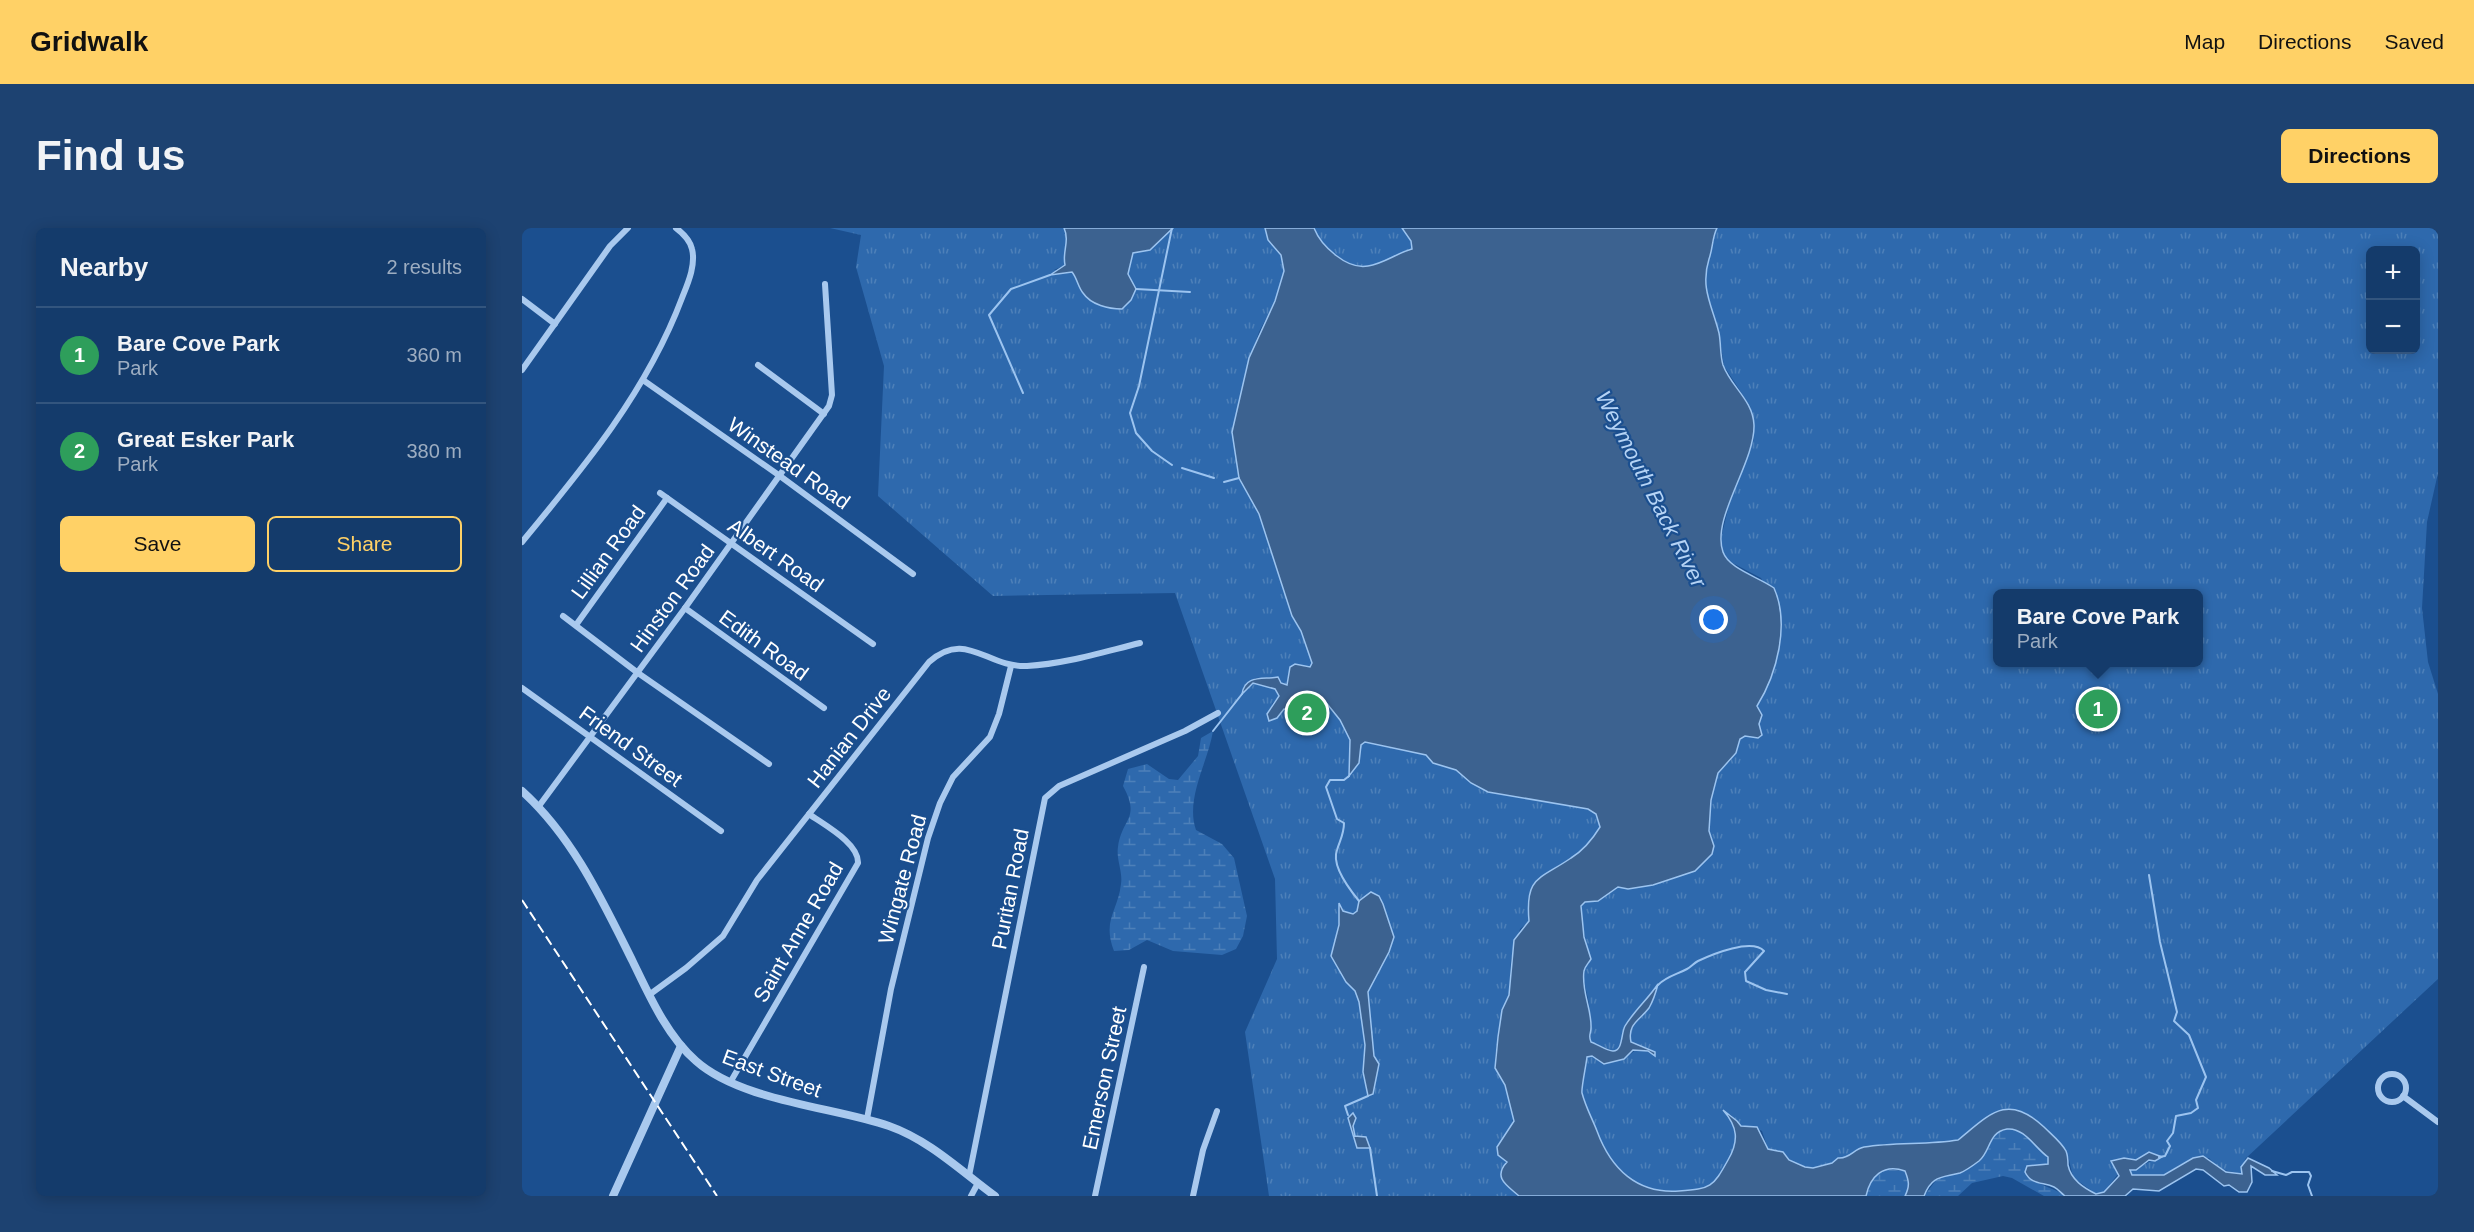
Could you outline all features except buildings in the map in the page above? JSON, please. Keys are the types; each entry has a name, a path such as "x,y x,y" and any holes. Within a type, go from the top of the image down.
{"street":[{"path":"522,370 610,246 628,228"},
{"path":"522,542 607,436 643,380 674,320 691,274 693,251 686,235 676,228"},
{"name":"Hinston Road","path":"539,806 638,673 829,406 832,395 825,284"},
{"path":"522,299 555,324"},
{"path":"758,365 824,414"},
{"name":"Winstead Road","path":"643,380 780,476 913,574"},
{"name":"Albert Road","path":"660,493 873,644"},
{"name":"Lillian Road","path":"576,625 667,498"},
{"name":"Edith Road","path":"685,608 824,708"},
{"path":"563,616 638,673 769,764"},
{"name":"Hanian Drive","path":"649,995 686,969 723,936 753,885 914,681 940,652 958,647 1011,666 1054,663 1140,643"},
{"name":"Wingate Road","path":"867,1119 891,989 928,838 952,777 990,737 999,714 1011,666"},
{"name":"Friend Street","path":"522,688 721,831"},
{"name":"Puritan Road","path":"969,1176 1045,798 1059,786 1185,731 1218,713"},
{"name":"East Street","path":"522,791 539,806 580,862 649,995 681,1046 699,1064 731,1081 805,1106 867,1119 910,1135 995,1196"},
{"name":"Saint Anne Road","path":"731,1081 858,863 858,856 853,848 809,814"},
{"name":"Emerson Street","path":"1095,1196 1144,967"},
{"path":"614,1196 681,1046"},
{"path":"2394,1074 2400,1077 2405,1090 2403,1096 2393,1102 2381,1097 2378,1085 2382,1078 2394,1074"},
{"path":"2403,1096 2438,1122"},
{"path":"1194,1196 1203,1150 1217,1111"},
{"path":"971,1196 978,1183"}],"green space":[{"path":"830,228 1064,228 1066,233 1065,265 1054,270 1072,272 1083,293 1095,303 1122,309 1133,296 1128,274 1133,253 1150,250 1173,228 1265,228 1268,240 1281,254 1284,271 1275,301 1259,332 1247,367 1232,432 1239,478 1259,514 1292,616 1301,631 1312,663 1310,667 1303,666 1287,686 1281,683 1278,677 1255,678 1245,692 1253,683 1275,689 1279,696 1272,704 1277,718 1284,709 1305,711 1319,700 1324,700 1340,720 1350,740 1349,775 1359,763 1361,745 1364,742 1426,755 1433,763 1457,770 1471,783 1488,792 1588,809 1596,814 1601,827 1580,851 1536,881 1529,895 1529,921 1520,929 1511,959 1509,995 1502,1010 1495,1068 1505,1085 1514,1114 1504,1158 1519,1196 1269,1196 1245,1032 1277,959 1275,879 1175,593 993,596 878,496 884,366 856,267 861,235"},
{"path":"1314,228 1402,228 1411,241 1412,250 1374,265 1361,266 1336,255 1323,242"},
{"path":"1717,228 2438,228 2438,473 2427,522 2422,608 2428,662 2438,694 2438,979 2245,1159 2242,1174 2219,1169 2209,1158 2181,1164 2164,1175 2132,1175 2129,1170 2161,1157 2149,1152 2136,1160 2128,1161 2104,1192 2096,1194 2074,1178 2066,1151 2044,1127 2031,1117 2009,1110 1989,1116 1958,1140 1864,1147 1832,1163 1813,1168 1789,1160 1783,1152 1768,1149 1762,1131 1752,1126 1741,1126 1731,1115 1724,1112 1736,1134 1733,1152 1715,1181 1711,1185 1698,1189 1662,1191 1649,1188 1626,1176 1610,1156 1582,1093 1587,1057 1592,1056 1599,1061 1618,1060 1640,1049 1655,1056 1631,1042 1630,1037 1633,1025 1651,1004 1657,987 1632,1015 1617,1050 1613,1051 1591,1042 1589,1003 1584,981 1585,966 1589,963 1581,906 1585,902 1598,901 1618,887 1655,882 1695,871 1712,838 1709,831 1711,800 1718,773 1731,760 1740,739 1759,724 1757,706 1769,683 1781,638 1780,612 1761,578 1727,560 1722,551 1722,534 1730,501 1754,439 1754,423 1750,406 1724,366 1720,338 1706,288 1705,271"},
{"path":"1213,731 1195,793 1193,818 1196,830 1222,844 1234,858 1247,916 1243,936 1236,949 1222,955 1173,951 1147,940 1129,950 1114,951 1110,923 1121,884 1118,847 1130,812 1128,797 1123,786 1128,769 1147,764 1169,779 1178,780 1198,756 1201,738"},
{"path":"2008,1129 2021,1132 2048,1157 2048,1164 2038,1167 2033,1180 2065,1196 2044,1196 2012,1178 2003,1176 1972,1183 1958,1196 1924,1196 1937,1179 1949,1173 1962,1172 1981,1157 1998,1131"},
{"path":"1885,1169 1905,1171 1910,1186 1905,1196 1866,1196 1874,1175"}],"water":[{"path":"1064,228 1173,228 1150,250 1133,253 1128,274 1136,289 1131,300 1122,309 1106,307 1091,301 1081,291 1072,272 1050,275 1065,265 1066,233"},
{"name":"Weymouth Back River","path":"1265,228 1314,228 1322,242 1336,255 1352,264 1368,266 1412,249 1411,241 1402,228 1717,228 1707,269 1706,288 1719,333 1723,365 1750,408 1754,425 1748,456 1723,523 1721,538 1723,552 1726,558 1738,568 1774,588 1779,602 1781,633 1775,664 1757,706 1762,715 1759,724 1762,735 1758,738 1745,736 1740,739 1736,753 1718,773 1711,800 1709,831 1714,846 1712,854 1695,871 1653,885 1628,889 1618,887 1598,901 1585,902 1581,906 1584,937 1591,959 1584,969 1583,978 1591,1021 1591,1042 1608,1050 1613,1051 1619,1048 1625,1026 1658,984 1649,1008 1635,1023 1630,1036 1631,1042 1655,1052 1655,1056 1648,1051 1633,1050 1624,1059 1604,1064 1592,1056 1587,1057 1582,1091 1584,1098 1603,1145 1610,1157 1627,1176 1650,1188 1664,1191 1698,1189 1710,1185 1723,1169 1734,1147 1734,1128 1723,1110 1741,1126 1757,1127 1768,1149 1783,1152 1789,1160 1813,1168 1832,1163 1864,1147 1958,1140 1979,1122 1999,1111 2009,1109 2031,1116 2044,1127 2066,1151 2068,1165 2075,1179 2096,1194 2104,1192 2119,1176 2111,1161 2124,1158 2136,1160 2149,1152 2162,1157 2155,1161 2149,1160 2136,1170 2130,1170 2132,1175 2164,1175 2193,1158 2203,1156 2226,1172 2242,1174 2241,1167 2248,1158 2269,1168 2277,1175 2265,1175 2251,1166 2252,1182 2247,1192 2239,1192 2229,1185 2224,1186 2203,1170 2196,1169 2159,1191 2133,1189 2125,1196 2065,1196 2054,1187 2034,1181 2028,1176 2025,1172 2027,1166 2048,1164 2048,1157 2019,1131 2007,1129 1996,1134 1979,1161 1960,1173 1934,1181 1924,1196 1905,1196 1908,1186 1905,1171 1897,1169 1884,1170 1879,1173 1871,1183 1866,1196 1519,1196 1506,1185 1501,1173 1507,1162 1498,1155 1497,1147 1514,1121 1505,1085 1495,1068 1502,1010 1509,995 1514,940 1529,921 1529,895 1536,881 1580,852 1600,827 1596,814 1588,809 1488,792 1471,783 1456,770 1433,763 1426,755 1365,742 1361,745 1359,763 1349,776 1350,740 1340,720 1324,700 1319,700 1305,711 1284,709 1277,718 1269,721 1267,714 1279,696 1275,689 1253,683 1242,694 1247,683 1256,679 1278,677 1281,683 1287,685 1290,667 1295,664 1310,667 1312,663 1301,631 1292,616 1259,514 1239,478 1232,432 1249,358 1275,301 1284,271 1281,255 1268,240"},
{"path":"1371,892 1379,896 1394,937 1389,952 1368,992 1374,1056 1379,1064 1373,1094 1368,1096 1363,1072 1365,1045 1359,1002 1355,991 1346,982 1331,956 1339,925 1339,903 1343,911 1353,914 1357,911 1359,901"},
{"path":"1353,1113 1356,1118 1353,1126 1355,1136 1366,1137 1370,1148 1357,1148 1348,1118"}],"waterway":[{"path":"1172,228 1139,386 1130,413 1136,433 1152,451 1172,465"},
{"path":"1023,393 989,315 1011,289 1050,275"},
{"path":"1136,289 1190,292"},
{"path":"1182,468 1214,478"},
{"path":"1224,482 1239,478"},
{"path":"1213,731 1242,694"},
{"path":"1349,776 1344,780 1330,780 1326,787 1337,819 1344,823 1336,856 1339,870 1359,901"},
{"path":"2149,875 2160,942 2177,1012 2174,1021 2189,1035 2206,1077 2196,1100 2198,1108 2191,1113 2176,1116 2173,1133 2167,1141 2170,1146 2165,1156 2159,1157"},
{"path":"1658,985 1705,958 1732,948 1751,946 1764,951 1745,972 1746,981 1766,990 1787,994"},
{"path":"1348,1115 1345,1106 1368,1096"},
{"path":"1370,1148 1377,1196"},
{"path":"2272,1171 2286,1175 2292,1172 2309,1172 2311,1176 2308,1185 2312,1196"}],"railway":[{"path":"522,900 717,1196"}],"place":[{"name":"Bare Cove Park","path":"2098,709"},
{"name":"Great Esker Park","path":"1307,713"}]}
